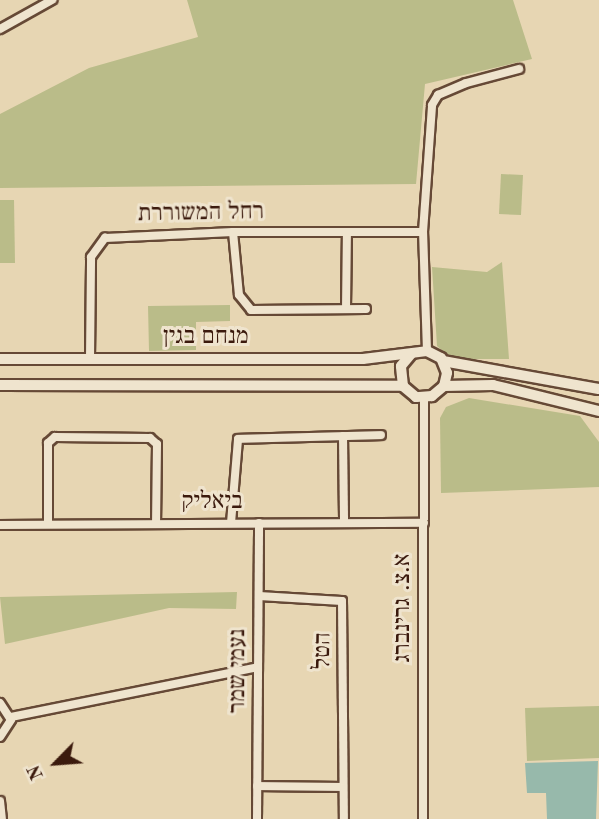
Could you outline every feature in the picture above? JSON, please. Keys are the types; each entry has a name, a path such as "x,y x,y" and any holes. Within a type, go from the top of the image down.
{"main road":[{"path":"599,389 443,361 428,351 411,354 401,366 403,387 424,398 444,386 492,385 599,411"},
{"name":"מנחם בגין","path":"0,359 363,359 411,354"},
{"path":"443,361 444,386"},
{"name":"מנחם בגין","path":"0,385 403,387"}],"street":[{"path":"0,29 52,0"},
{"path":"428,351 423,232 432,105 438,95 466,83 519,69"},
{"path":"233,232 242,304 251,310 366,309"},
{"path":"346,232 346,309"},
{"name":"רחל המשוררת","path":"90,359 96,247 120,235 423,232"},
{"name":"א.צ. גרינברג","path":"423,819 424,398"},
{"path":"231,523 239,439 381,435"},
{"path":"343,436 344,523"},
{"path":"48,522 48,443 55,437 150,438 156,444 156,522"},
{"name":"ביאליק","path":"0,525 48,522 424,523"},
{"name":"נעמי שמר","path":"257,819 259,523"},
{"name":"הטל","path":"259,596 342,601 341,787 344,819"},
{"path":"0,737 11,717 258,667"},
{"path":"0,703 11,717"},
{"path":"257,786 341,787"},
{"path":"0,802 2,819"}],"green space":[{"path":"187,0 513,0 532,59 425,84 416,184 0,188 0,114 89,68 198,37"},
{"path":"501,174 523,175 521,215 499,214"},
{"path":"0,200 14,200 15,263 0,263"},
{"path":"502,262 509,359 452,359 437,346 432,267 487,272"},
{"path":"230,305 230,321 196,322 196,350 149,351 148,306"},
{"path":"469,398 580,416 599,442 599,487 441,493 440,418 446,407"},
{"path":"237,592 236,609 169,608 5,644 0,597"},
{"path":"599,706 599,758 527,761 525,708"}],"shaded area":[{"path":"598,761 596,819 547,819 546,793 527,793 525,763"}]}
